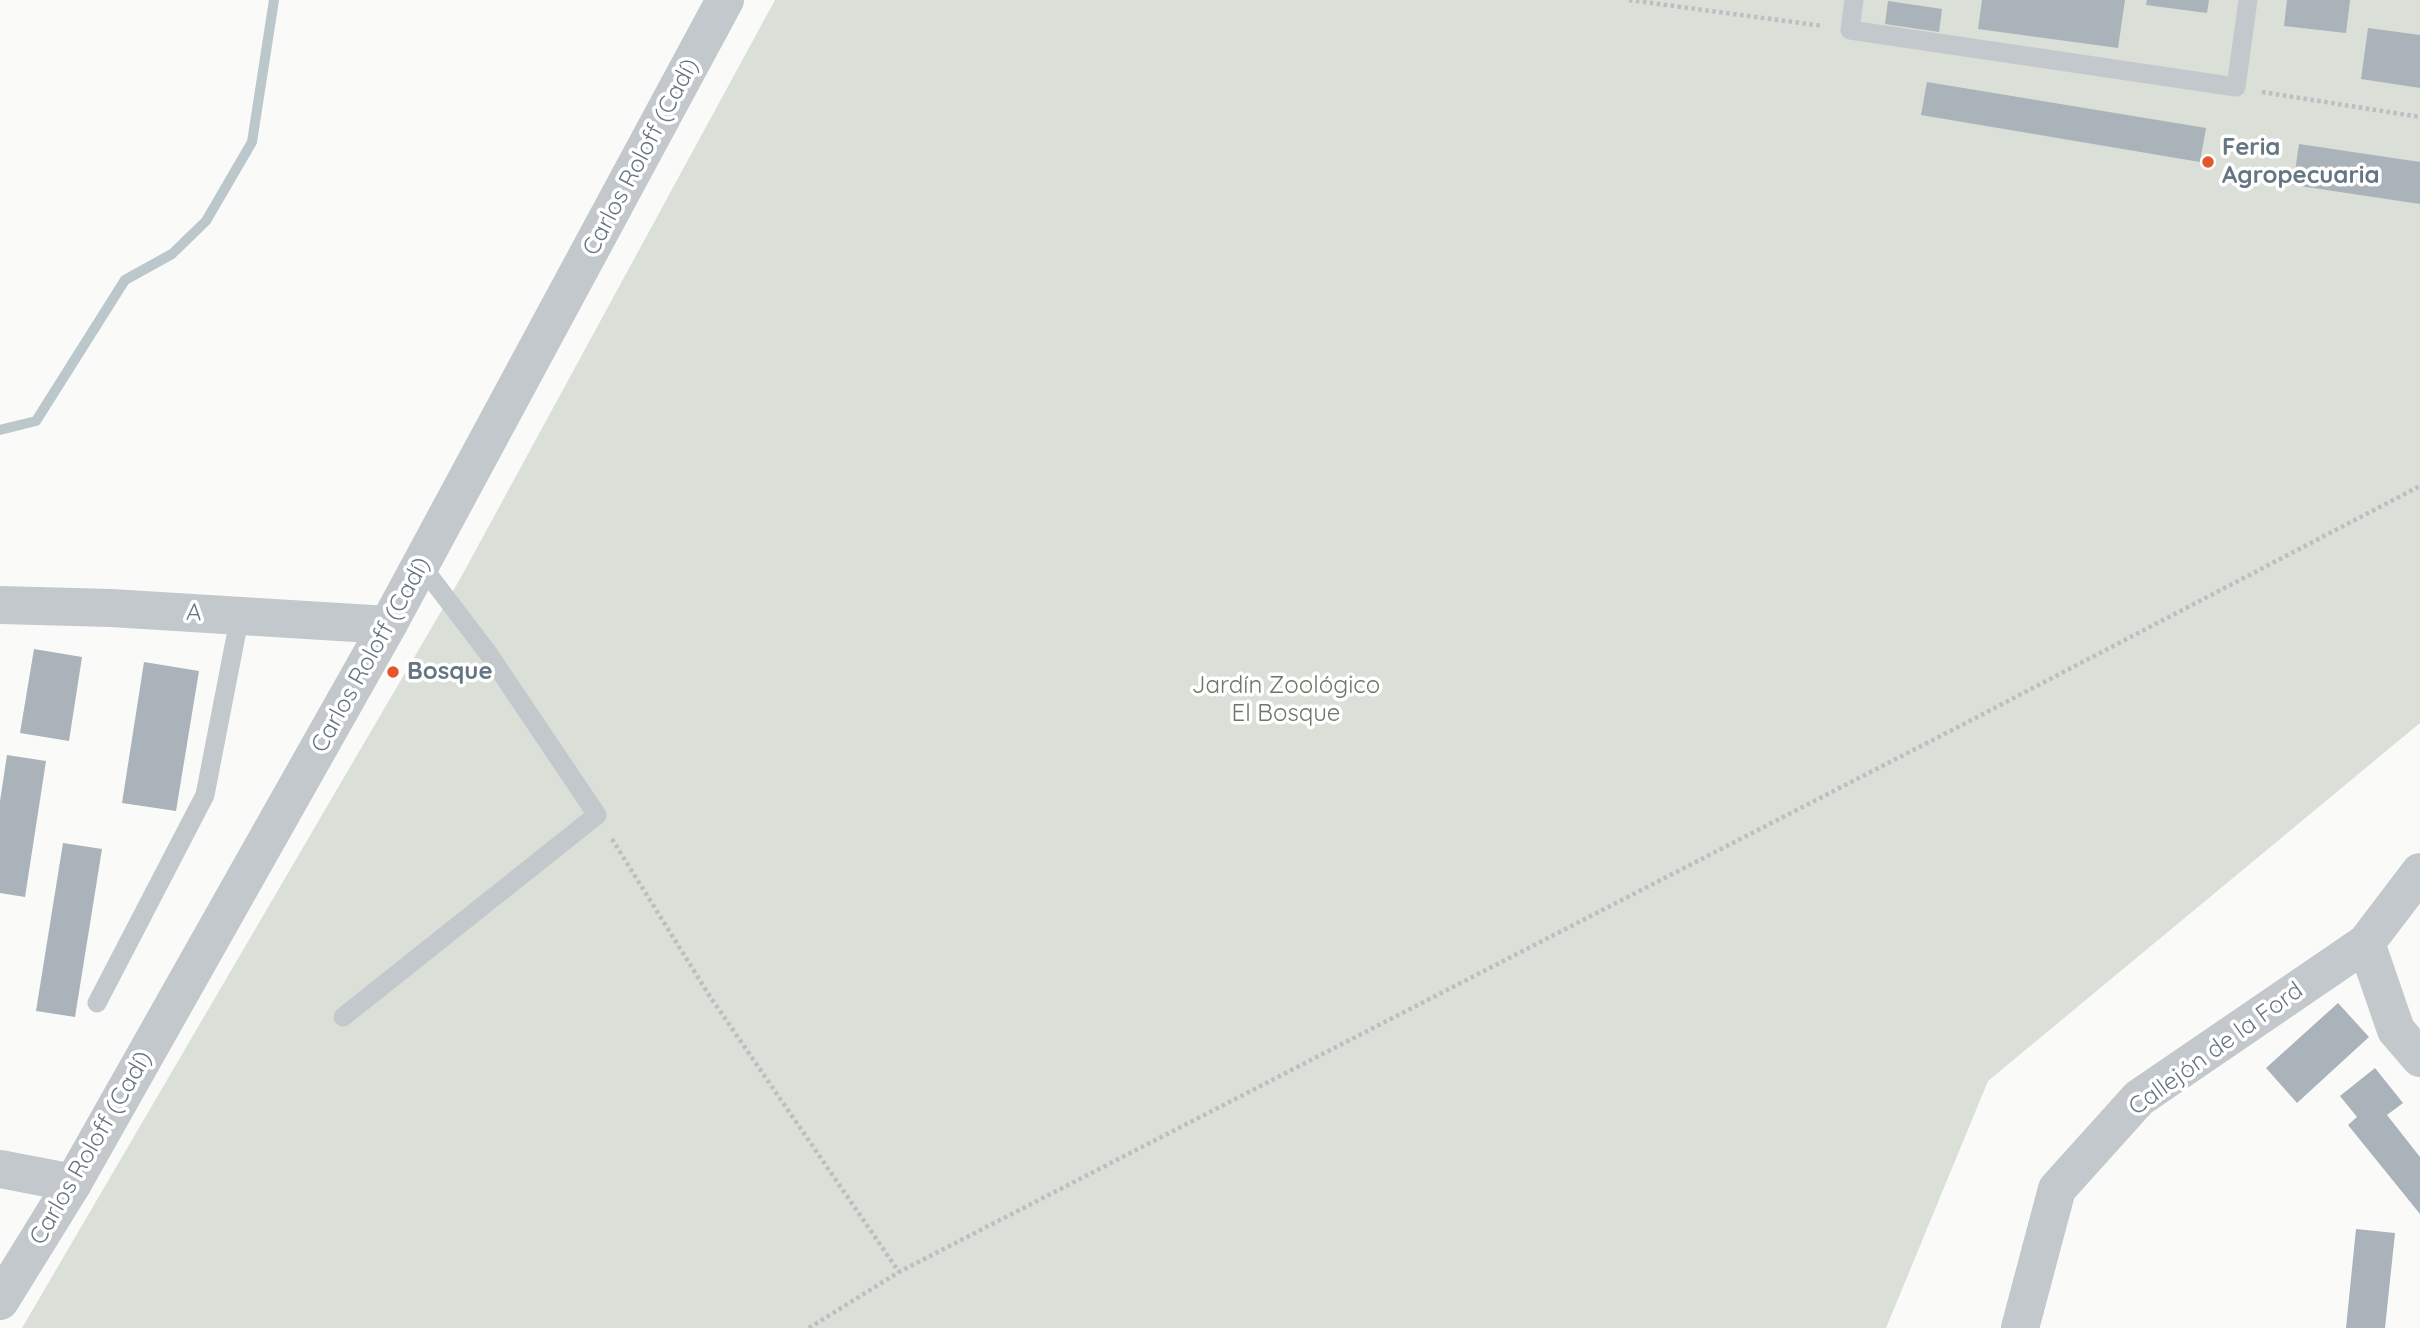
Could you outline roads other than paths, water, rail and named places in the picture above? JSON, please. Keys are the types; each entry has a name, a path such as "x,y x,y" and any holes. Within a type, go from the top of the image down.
{"street":[{"name":"Carlos Roloff (Cadí)","path":"0,1301 73,1183 388,625 725,0"},
{"name":"A","path":"0,605 111,608 388,625"},
{"name":"Callejón de la Ford","path":"2020,1328 2057,1189 2139,1098 2366,943 2420,872"},
{"path":"2366,943 2396,1030 2420,1058"},
{"path":"0,1169 73,1183"}],"lane":[{"path":"1854,0 1850,30 2236,87 2248,0"},
{"path":"343,1017 597,815 488,653 421,565"},
{"path":"97,1003 205,795 240,615"}],"waterway":[{"path":"0,430 36,421 125,280 172,254 206,221 252,142 274,0"}],"place":[{"name":"Feria Agropecuaria","path":"2208,162"},
{"name":"Bosque","path":"393,672"}],"park label":[{"name":"Jardín Zoológico El Bosque","path":"1286,700"}]}
